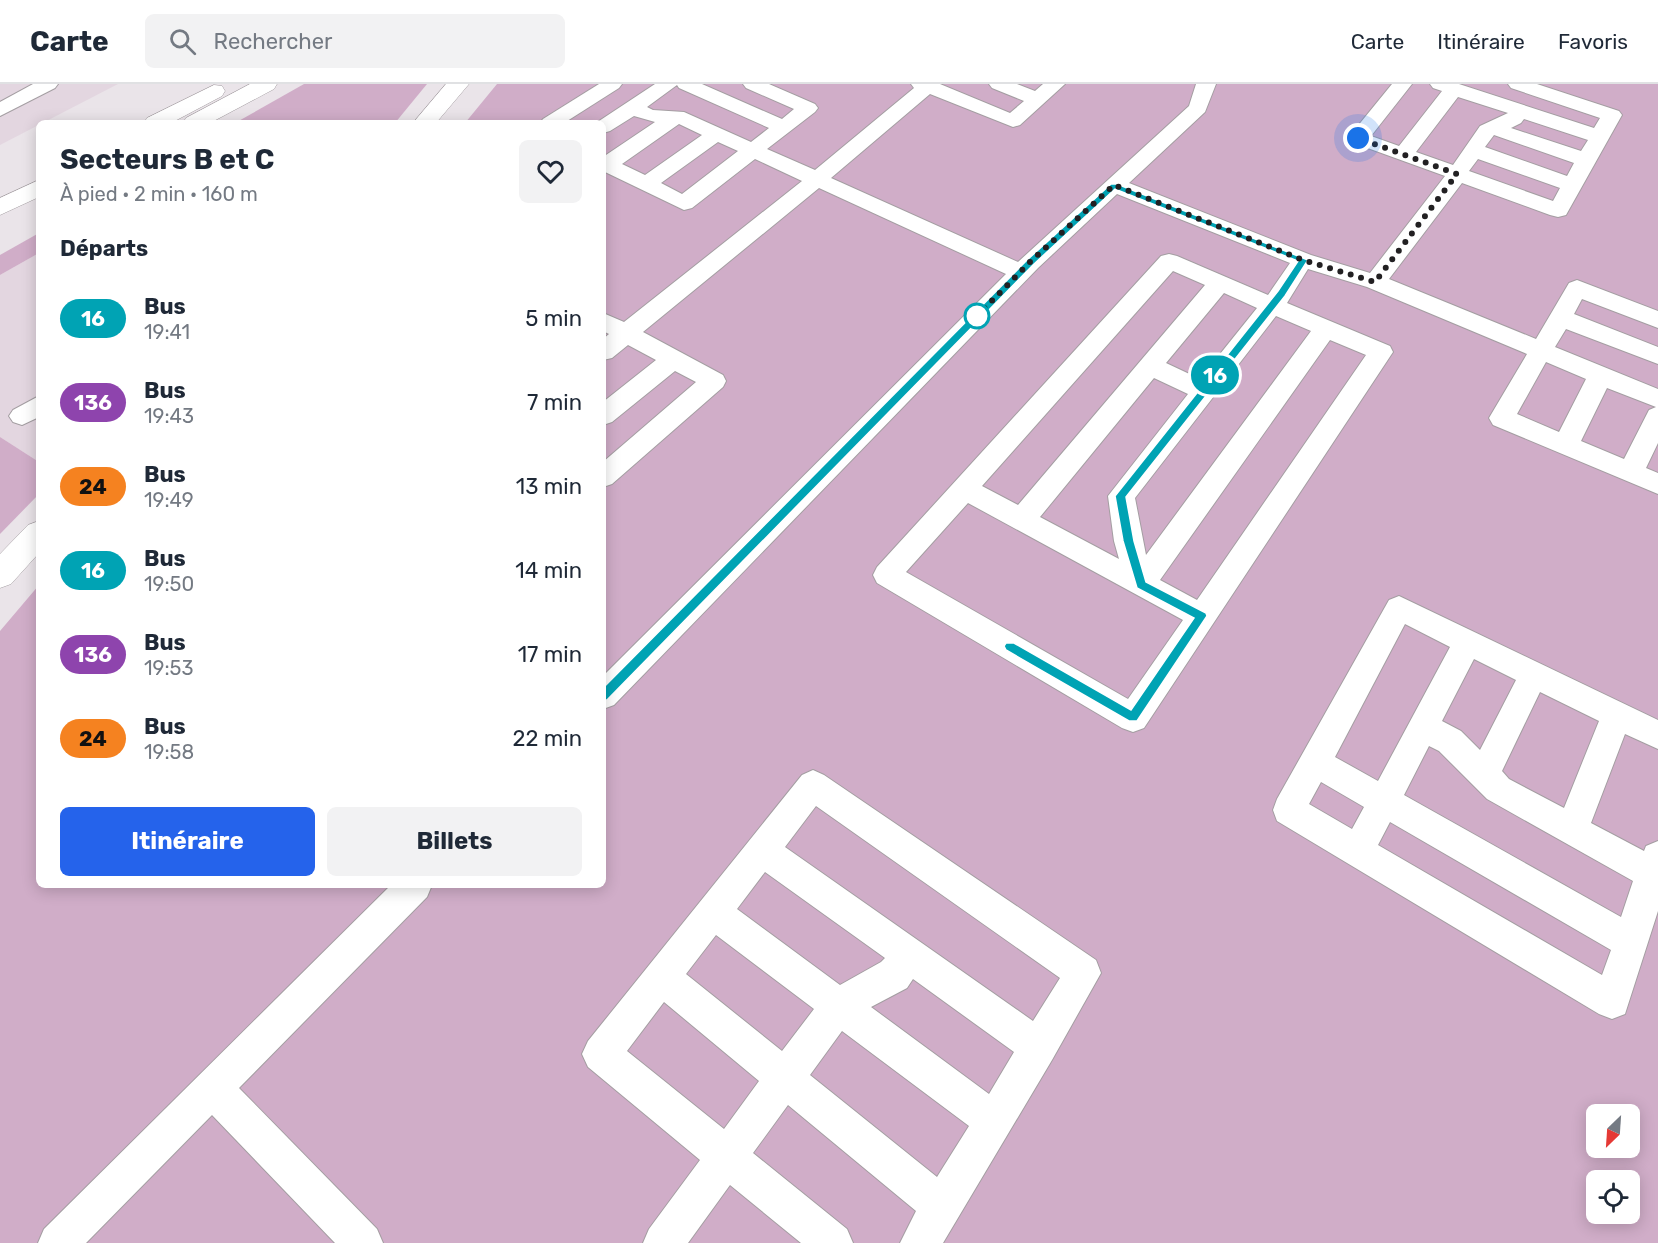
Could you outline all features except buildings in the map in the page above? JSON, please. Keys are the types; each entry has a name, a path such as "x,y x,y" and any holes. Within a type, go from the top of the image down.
{"main road":[{"path":"160,120 226,84"},
{"path":"200,120 266,84"},
{"path":"427,120 458,84"},
{"path":"0,208 36,189"},
{"path":"0,229 36,210"},
{"path":"0,575 36,536"}],"lane":[{"path":"0,110 48,84"},
{"path":"555,120 612,84"},
{"path":"606,125 668,84"},
{"path":"686,84 784,127"},
{"path":"606,164 684,203 808,108 753,84"},
{"path":"999,84 1038,99"},
{"path":"606,350 816,180 926,85 1013,121 1055,84"},
{"path":"606,693 1021,272 1198,108 1206,84"},
{"path":"1402,84 1358,138 1558,210 1612,115 1518,84"},
{"path":"1403,154 1447,86 1600,137"},
{"path":"633,108 650,116 677,116 1021,272"},
{"path":"1375,282 1457,174 1487,130 1514,119 1520,111"},
{"path":"606,163 677,116"},
{"path":"1492,128 1587,160"},
{"path":"646,184 717,134"},
{"path":"1473,150 1573,185"},
{"path":"1114,185 1303,260 1375,282 1658,399"},
{"path":"1141,584 1128,541 1121,496 1272,305 1303,260"},
{"path":"1169,261 1272,305 1381,352 1133,718 887,575 1169,261"},
{"path":"1021,520 1220,283"},
{"path":"1658,320 1576,288 1502,418 1658,484"},
{"path":"1559,317 1658,356"},
{"path":"606,323 714,381 606,474"},
{"path":"1141,584 1326,328"},
{"path":"606,414 674,359"},
{"path":"1151,366 1203,391"},
{"path":"1566,444 1600,375"},
{"path":"1630,472 1658,416"},
{"path":"964,489 1202,616"},
{"path":"1424,727 1450,741 1498,789 1572,830 1656,870 1612,1000 1289,810 1399,608 1658,735"},
{"path":"1358,850 1468,642"},
{"path":"1484,775 1534,674"},
{"path":"1572,830 1617,714"},
{"path":"1315,762 1631,942"},
{"path":"833,1243 601,1054 813,785 1083,973 920,1243"},
{"path":"762,850 1039,1047"},
{"path":"58,1243 412,888"},
{"path":"713,912 994,1121"},
{"path":"663,1243 839,1005 894,975 909,954"},
{"path":"662,977 942,1207"},
{"path":"212,1088 363,1243"}],"shaded area":[{"path":"0,84 118,84 48,120 36,120 36,126 0,145"},
{"path":"304,84 427,84 397,120 240,120"},
{"path":"497,84 1658,84 1658,1243 0,1243 0,631 36,589 36,888 606,888 606,120 467,120"},
{"path":"36,235 36,255 0,275 0,255"},
{"path":"36,255 36,460 0,437 0,275"},
{"path":"0,437 36,460 36,497 0,534"}],"bus line":[{"name":"16","path":"606,693 1030,262 1114,185 1303,260 1282,293 1121,496 1128,541 1141,584 1202,616 1133,718 1010,646"}],"route":[{"path":"977,316 1030,262 1114,185 1303,260 1375,282 1457,174 1358,138"}]}
